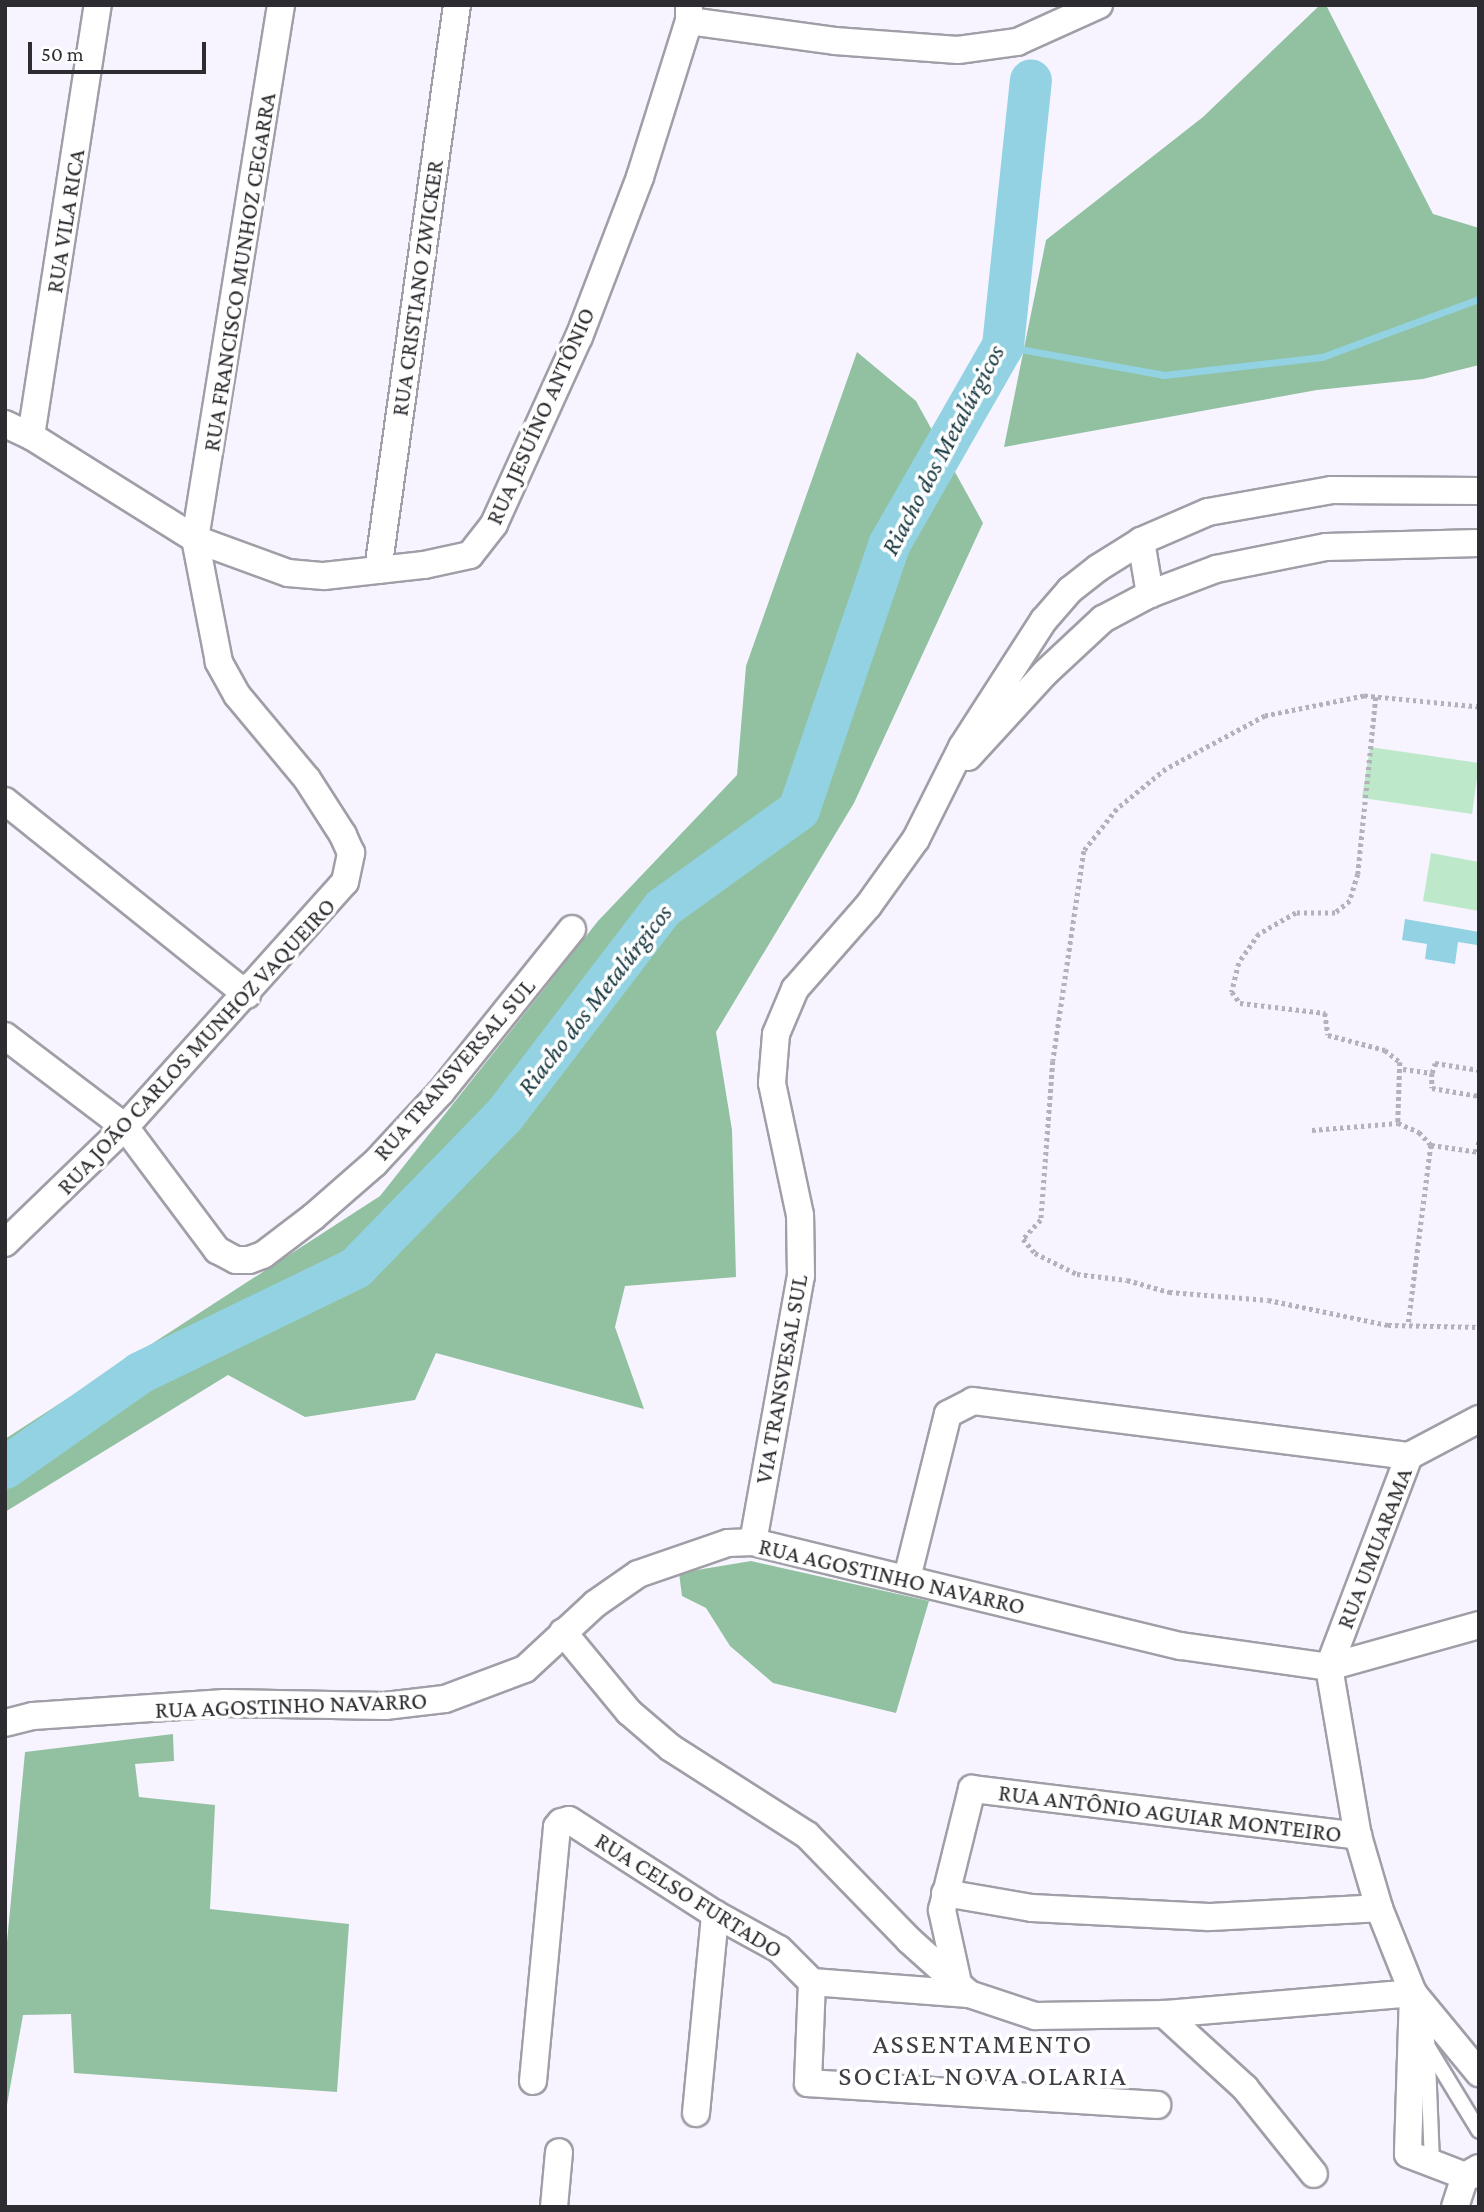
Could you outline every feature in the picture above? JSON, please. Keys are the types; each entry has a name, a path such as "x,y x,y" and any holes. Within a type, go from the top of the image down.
{"street":[{"name":"RUA VILA RICA","path":"31,436 98,5"},
{"name":"RUA FRANCISCO MUNHOZ CEGARRA","path":"195,539 281,5"},
{"name":"RUA CRISTIANO ZWICKER","path":"378,570 457,5"},
{"path":"689,13 835,41 958,50 1017,43 1099,5"},
{"name":"RUA JESUÍNO ANTÔNIO","path":"5,424 31,436 195,539 288,573 324,576 470,555 494,524 579,337 640,177 689,13"},
{"name":"VIA TRANSVESAL SUL","path":"753,1542 801,1276 800,1215 772,1083 776,1034 795,989 867,906 916,839 962,747 1044,620 1070,590 1141,541 1208,512 1288,496 1376,487 1479,491"},
{"name":"RUA JOÃO CARLOS MUNHOZ VAQUEIRO","path":"5,1242 52,1202 125,1127 247,995 345,882 351,853 307,779 237,695 219,662 195,539"},
{"path":"1141,541 1150,594"},
{"name":"VIA TRANSVESAL SUL","path":"952,769 976,751 1045,673 1103,619 1150,594 1216,569 1326,547 1479,543"},
{"path":"5,801 247,995"},
{"name":"RUA TRANSVERSAL SUL","path":"125,1127 217,1250 236,1261 263,1255 375,1163 441,1091 572,929"},
{"path":"5,1035 125,1127"},
{"name":"RUA UMUARAMA","path":"906,1578 948,1414 973,1401 1409,1456 1329,1667"},
{"path":"1409,1456 1479,1419"},
{"name":"RUA AGOSTINHO NAVARRO","path":"5,1723 33,1716 225,1703 426,1704 525,1669 564,1632 638,1574 718,1545 753,1542 1181,1646 1329,1667 1479,1625"},
{"path":"564,1632 629,1712 671,1748 807,1835 909,1940 964,1989"},
{"path":"1329,1667 1358,1836 1379,1908 1419,2000 1479,2073"},
{"name":"RUA ANTÔNIO AGUIAR MONTEIRO","path":"964,1989 942,1919 945,1893 973,1789 1358,1836"},
{"name":"RUA CELSO FURTADO","path":"533,2081 557,1827 569,1820 715,1914 779,1949 812,1982"},
{"path":"945,1893 1032,1908 1209,1917 1379,1908"},
{"path":"696,2113 715,1914"},
{"path":"1157,2105 808,2083 812,1982 964,1989 1035,2016 1164,2014 1419,2000"},
{"path":"1419,2000 1407,2151 1432,2165 1474,2173 1455,2207"},
{"path":"1164,2014 1245,2088 1314,2174"},
{"path":"554,2207 559,2152"}],"lane":[{"path":"1419,2000 1427,2046 1432,2165"},
{"path":"1427,2046 1479,2131"}],"path":[{"path":"1479,707 1376,697 1315,703 1231,730 1166,769 1117,809 1084,851 1053,1061 1041,1220 1024,1239 1035,1253 1077,1274 1199,1296 1268,1300 1347,1319 1408,1326 1479,1326"},
{"path":"1376,697 1358,874 1350,901 1335,913 1296,913 1259,934 1239,963 1232,992 1240,1003 1325,1013 1328,1035 1385,1050 1403,1069 1432,1073"},
{"path":"1479,1070 1435,1063 1432,1073 1432,1088 1479,1096"},
{"path":"1398,1123 1403,1069"},
{"path":"1312,1130 1398,1123 1419,1132 1431,1145 1478,1152 1479,1138"},
{"path":"1408,1326 1431,1145"}],"green space":[{"path":"1320,5 1326,5 1433,214 1479,228 1479,365 1423,379 1317,390 1004,447 1046,240 1203,117"},
{"path":"857,352 916,401 983,523 854,803 716,1032 732,1130 736,1277 625,1286 615,1327 644,1409 436,1353 415,1400 305,1417 228,1375 5,1512 5,1439 380,1196 598,921 737,775 746,666"},
{"path":"1370,747 1479,763 1472,814 1362,798"},
{"path":"1431,853 1479,862 1479,911 1423,901"},
{"path":"751,1561 929,1601 896,1713 773,1683 730,1646 706,1608 682,1596 679,1573"},
{"path":"173,1734 174,1761 135,1764 139,1797 215,1805 210,1909 349,1924 337,2092 74,2073 71,2014 23,2015 5,2116 5,1963 25,1752"}],"water":[{"path":"1405,919 1479,932 1477,945 1458,942 1455,964 1425,959 1427,944 1402,940"}],"waterway":[{"name":"Riacho dos Metalúrgicos","path":"5,1468 140,1373 356,1268 504,1116 663,908 799,810 889,545 1003,346 1031,80"},
{"path":"1003,346 1164,375 1322,357 1479,299"}],"district":[{"name":"ASSENTAMENTO SOCIAL NOVA OLARIA","path":"983,2060"}]}
